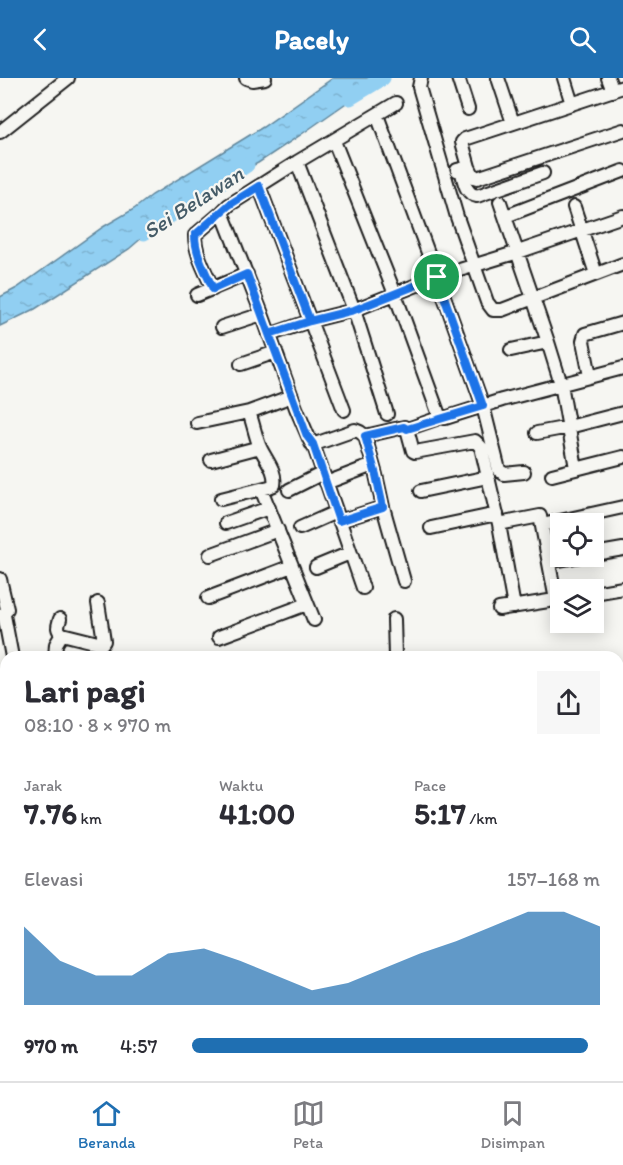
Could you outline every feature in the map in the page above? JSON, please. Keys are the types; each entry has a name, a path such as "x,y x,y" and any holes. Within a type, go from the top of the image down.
{"street":[{"path":"0,132 68,78"},
{"path":"246,78 252,80 265,78"},
{"path":"421,78 419,87 444,173 474,266 487,302 493,310 502,310 623,264"},
{"path":"458,78 468,109"},
{"path":"498,78 513,123"},
{"path":"564,78 572,104"},
{"path":"543,173 477,196 472,195 469,192 462,142 465,139 618,89 608,78"},
{"path":"213,289 195,245 195,235 229,205 396,103"},
{"path":"377,115 483,406 500,470 504,474 524,472"},
{"path":"465,168 477,178 623,130"},
{"path":"334,141 395,294 439,415 442,417"},
{"path":"297,162 354,310 387,414"},
{"path":"444,173 465,168"},
{"path":"506,216 623,171"},
{"path":"259,186 344,410"},
{"path":"500,202 561,384 576,468"},
{"path":"574,207 596,274"},
{"path":"222,212 307,436 313,444 363,588"},
{"path":"269,334 354,310 437,277 623,216"},
{"path":"197,295 247,274"},
{"path":"222,327 262,314"},
{"path":"590,376 583,341 585,334 623,323"},
{"path":"511,350 548,342"},
{"path":"241,364 276,352"},
{"path":"365,436 404,427 407,429 442,417 623,368"},
{"path":"197,423 249,412 292,396"},
{"path":"221,499 274,485 274,474 260,447 249,412"},
{"path":"537,434 623,413"},
{"path":"407,429 415,452 475,441 481,447 498,519 514,606"},
{"path":"313,444 355,430 365,436 404,581"},
{"path":"211,460 260,447"},
{"path":"552,475 623,457"},
{"path":"289,490 373,465"},
{"path":"421,491 488,477"},
{"path":"261,489 314,620"},
{"path":"300,528 383,507"},
{"path":"542,525 623,507"},
{"path":"226,523 269,508"},
{"path":"431,528 540,516 553,579"},
{"path":"210,555 278,530"},
{"path":"604,552 623,549"},
{"path":"316,567 350,553"},
{"path":"208,598 292,566"},
{"path":"0,579 7,651"},
{"path":"604,591 623,588"},
{"path":"499,609 550,600"},
{"path":"60,619 57,627 58,643 102,644 104,640 98,603"},
{"path":"219,637 307,604"},
{"path":"394,619 395,651"}],"water":[{"path":"333,78 382,78 258,163 196,197 165,218 129,249 35,309 0,326 0,297 17,288 152,195 263,127"}],"waterway":[{"name":"Sei Belawan","path":"350,98 383,78"},
{"name":"Sei Belawan","path":"144,233 247,165"}],"route":[{"path":"437,277 354,310 269,334 247,274 213,289 195,245 195,235 229,205 259,186 310,321 269,334 307,436 313,444 339,521 383,507 365,436 404,427 407,429 483,406 437,277"}]}
